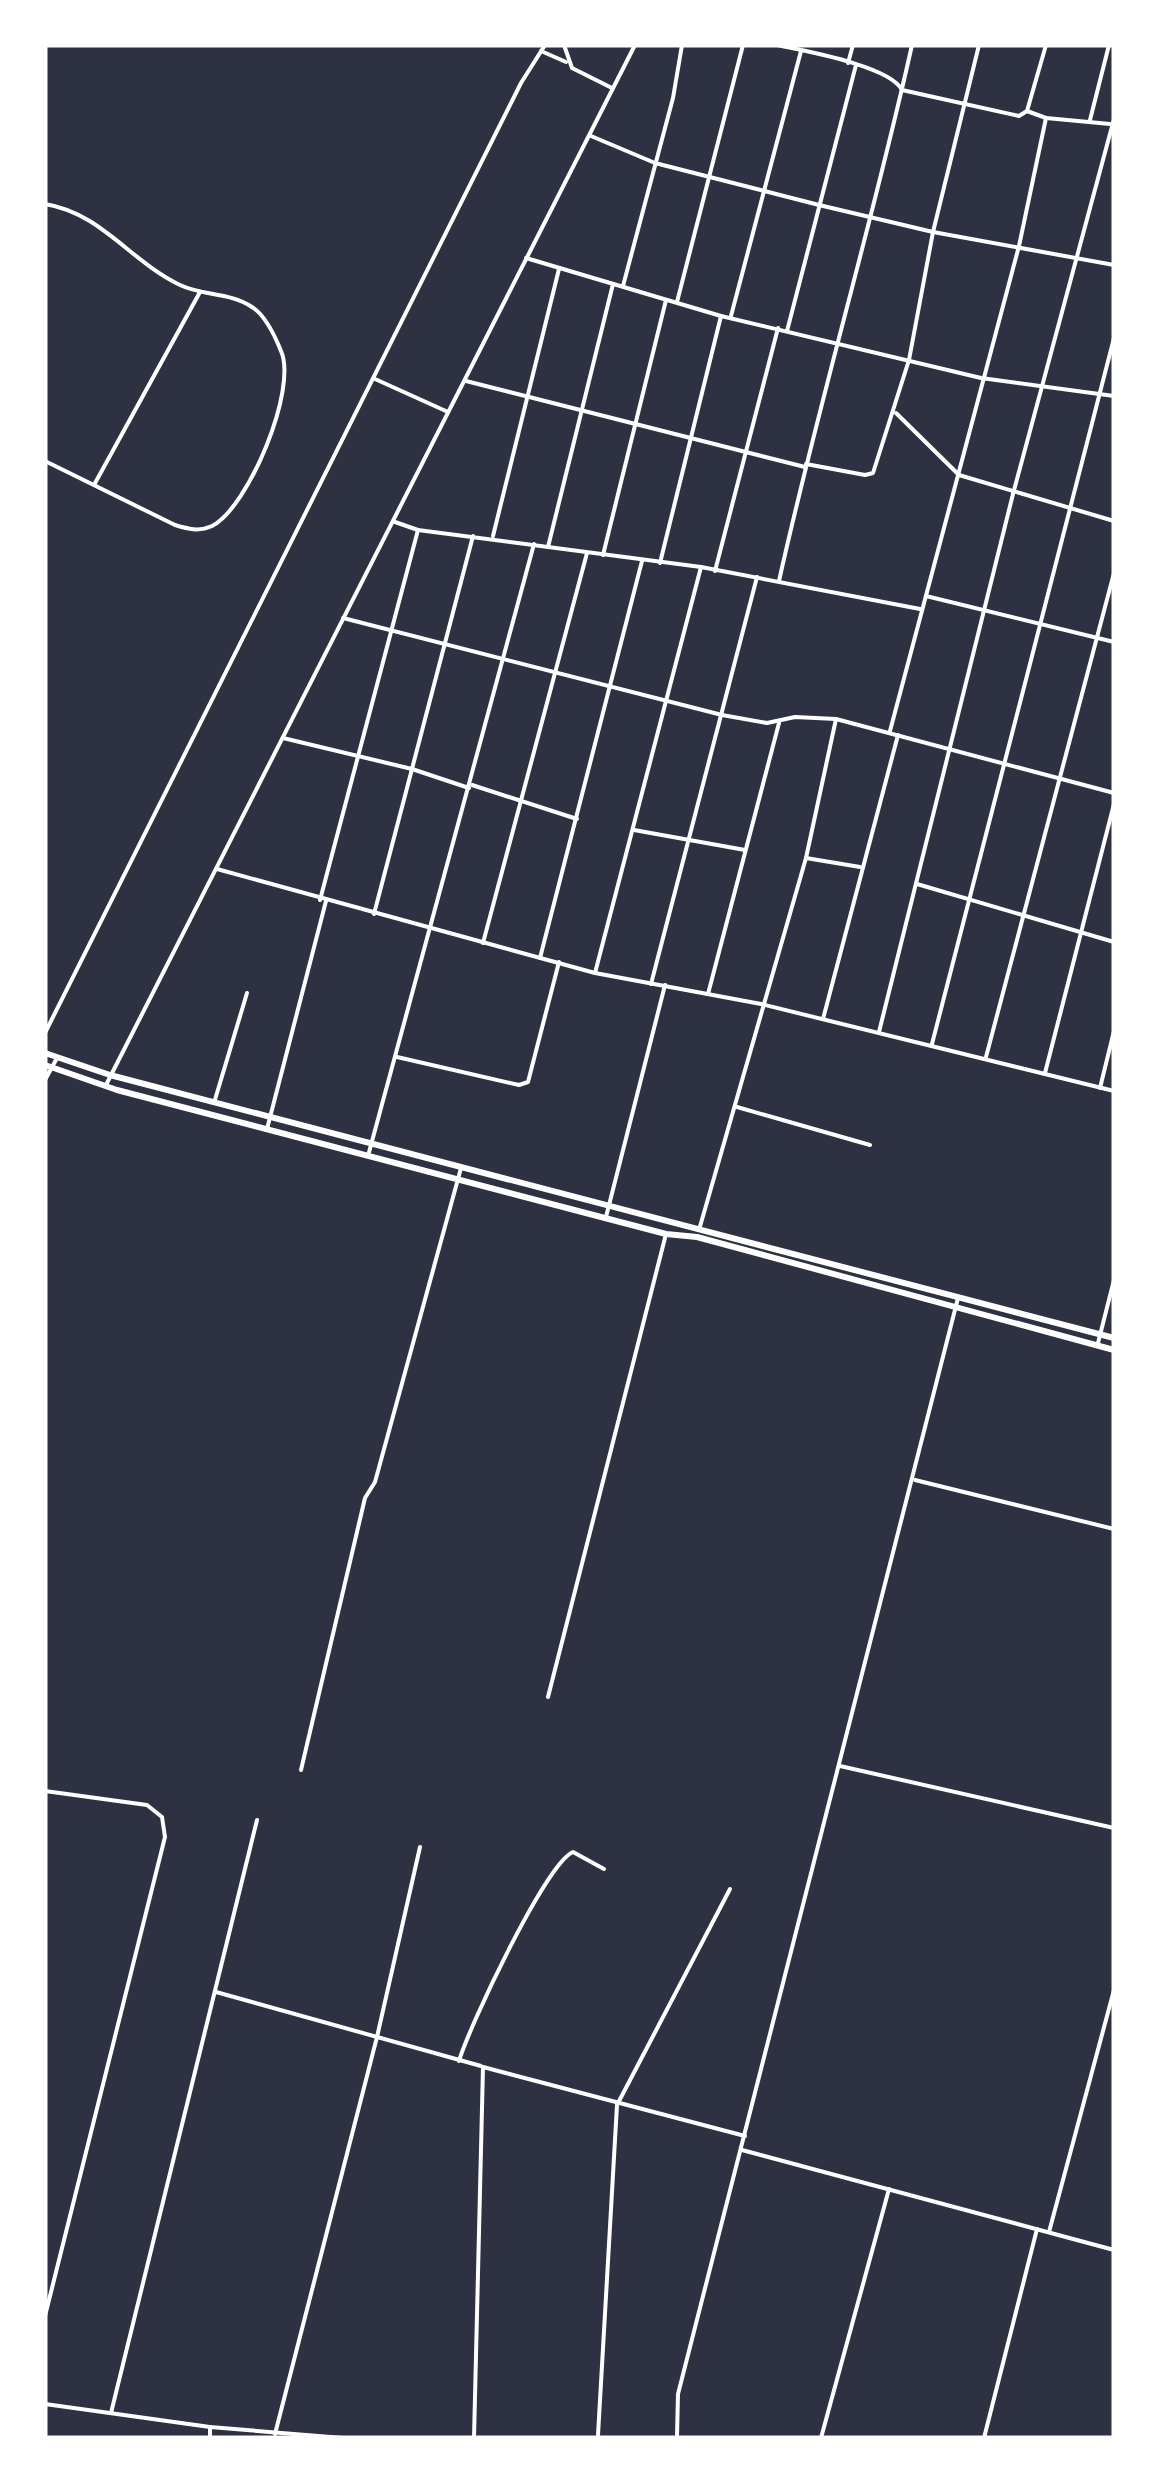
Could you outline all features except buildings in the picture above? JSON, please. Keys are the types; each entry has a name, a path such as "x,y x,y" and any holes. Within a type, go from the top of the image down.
{"main road":[{"path":"45,1053 110,1075 698,1233 957,1302 1114,1338"},
{"path":"48,1066 105,1088 666,1234 698,1233"},
{"path":"957,1302 1114,1350"}],"street":[{"path":"564,45 566,62"},
{"path":"105,1088 635,45"},
{"path":"623,286 682,45"},
{"path":"677,302 743,45"},
{"path":"777,45 856,65 897,81 902,90 1019,116 1027,111 1046,45"},
{"path":"848,63 853,45"},
{"path":"780,581 805,466 874,216 912,45"},
{"path":"465,381 689,441 805,466 873,473 909,360 933,232 979,45"},
{"path":"1090,120 1110,45"},
{"path":"45,1033 543,48 612,89"},
{"path":"730,316 801,51"},
{"path":"787,330 856,65"},
{"path":"879,1032 987,613 1013,494 1112,121 1046,118 1027,111"},
{"path":"890,731 959,475 980,378 1019,246 1046,118"},
{"path":"591,136 655,162 820,205 1075,261 1114,265"},
{"path":"45,204 70,208 94,220 163,274 200,292 236,299 256,309 286,368 276,422 232,511 211,527 195,530 175,526 45,461"},
{"path":"526,258 720,316 980,378 1114,396"},
{"path":"493,536 559,268"},
{"path":"548,547 614,283"},
{"path":"94,485 200,292"},
{"path":"603,555 666,300"},
{"path":"660,564 720,316"},
{"path":"715,570 778,328"},
{"path":"932,1044 1114,338"},
{"path":"375,379 449,413"},
{"path":"895,412 959,475 1013,494 1114,520"},
{"path":"394,522 418,530 493,536 758,577 920,609"},
{"path":"267,1129 357,757 418,530"},
{"path":"374,914 473,535"},
{"path":"368,1156 534,544"},
{"path":"483,943 558,673 586,553"},
{"path":"540,958 642,561"},
{"path":"595,974 701,568"},
{"path":"986,1057 1114,573"},
{"path":"651,984 758,577"},
{"path":"926,596 1114,642"},
{"path":"343,618 610,690 722,715 779,723 795,717 836,719 1114,793"},
{"path":"698,1233 806,858 836,719"},
{"path":"708,994 779,723"},
{"path":"823,1019 898,735"},
{"path":"282,738 412,769 577,819"},
{"path":"1045,1073 1078,931 1114,804"},
{"path":"634,830 665,832 691,841 745,850"},
{"path":"806,858 862,868"},
{"path":"216,869 595,974 761,1004 1114,1091"},
{"path":"917,884 1114,942"},
{"path":"397,1058 519,1085 528,1082 559,962"},
{"path":"606,1217 664,986"},
{"path":"214,1103 247,993"},
{"path":"1100,1088 1114,1031"},
{"path":"45,1080 48,1066 57,1058"},
{"path":"737,1107 870,1145"},
{"path":"301,1770 365,1498 375,1482 461,1168"},
{"path":"548,1697 666,1234"},
{"path":"1097,1346 1114,1280"},
{"path":"677,2436 678,2394 957,1302"},
{"path":"914,1480 1114,1529"},
{"path":"840,1766 1114,1828"},
{"path":"45,1791 147,1805 162,1817 164,1837 45,2316"},
{"path":"110,2413 257,1820"},
{"path":"275,2434 377,2038 420,1848"},
{"path":"459,2061 517,1935 555,1867 573,1852 604,1870"},
{"path":"598,2435 617,2104 730,1889"},
{"path":"216,1992 744,2136"},
{"path":"1049,2232 1114,1992"},
{"path":"474,2438 483,2067"},
{"path":"742,2150 1114,2250"},
{"path":"821,2438 888,2189"},
{"path":"984,2438 1037,2229"},
{"path":"45,2404 275,2434 343,2438"},
{"path":"210,2426 210,2438"},
{"path":"484,2438 685,2438"}]}
